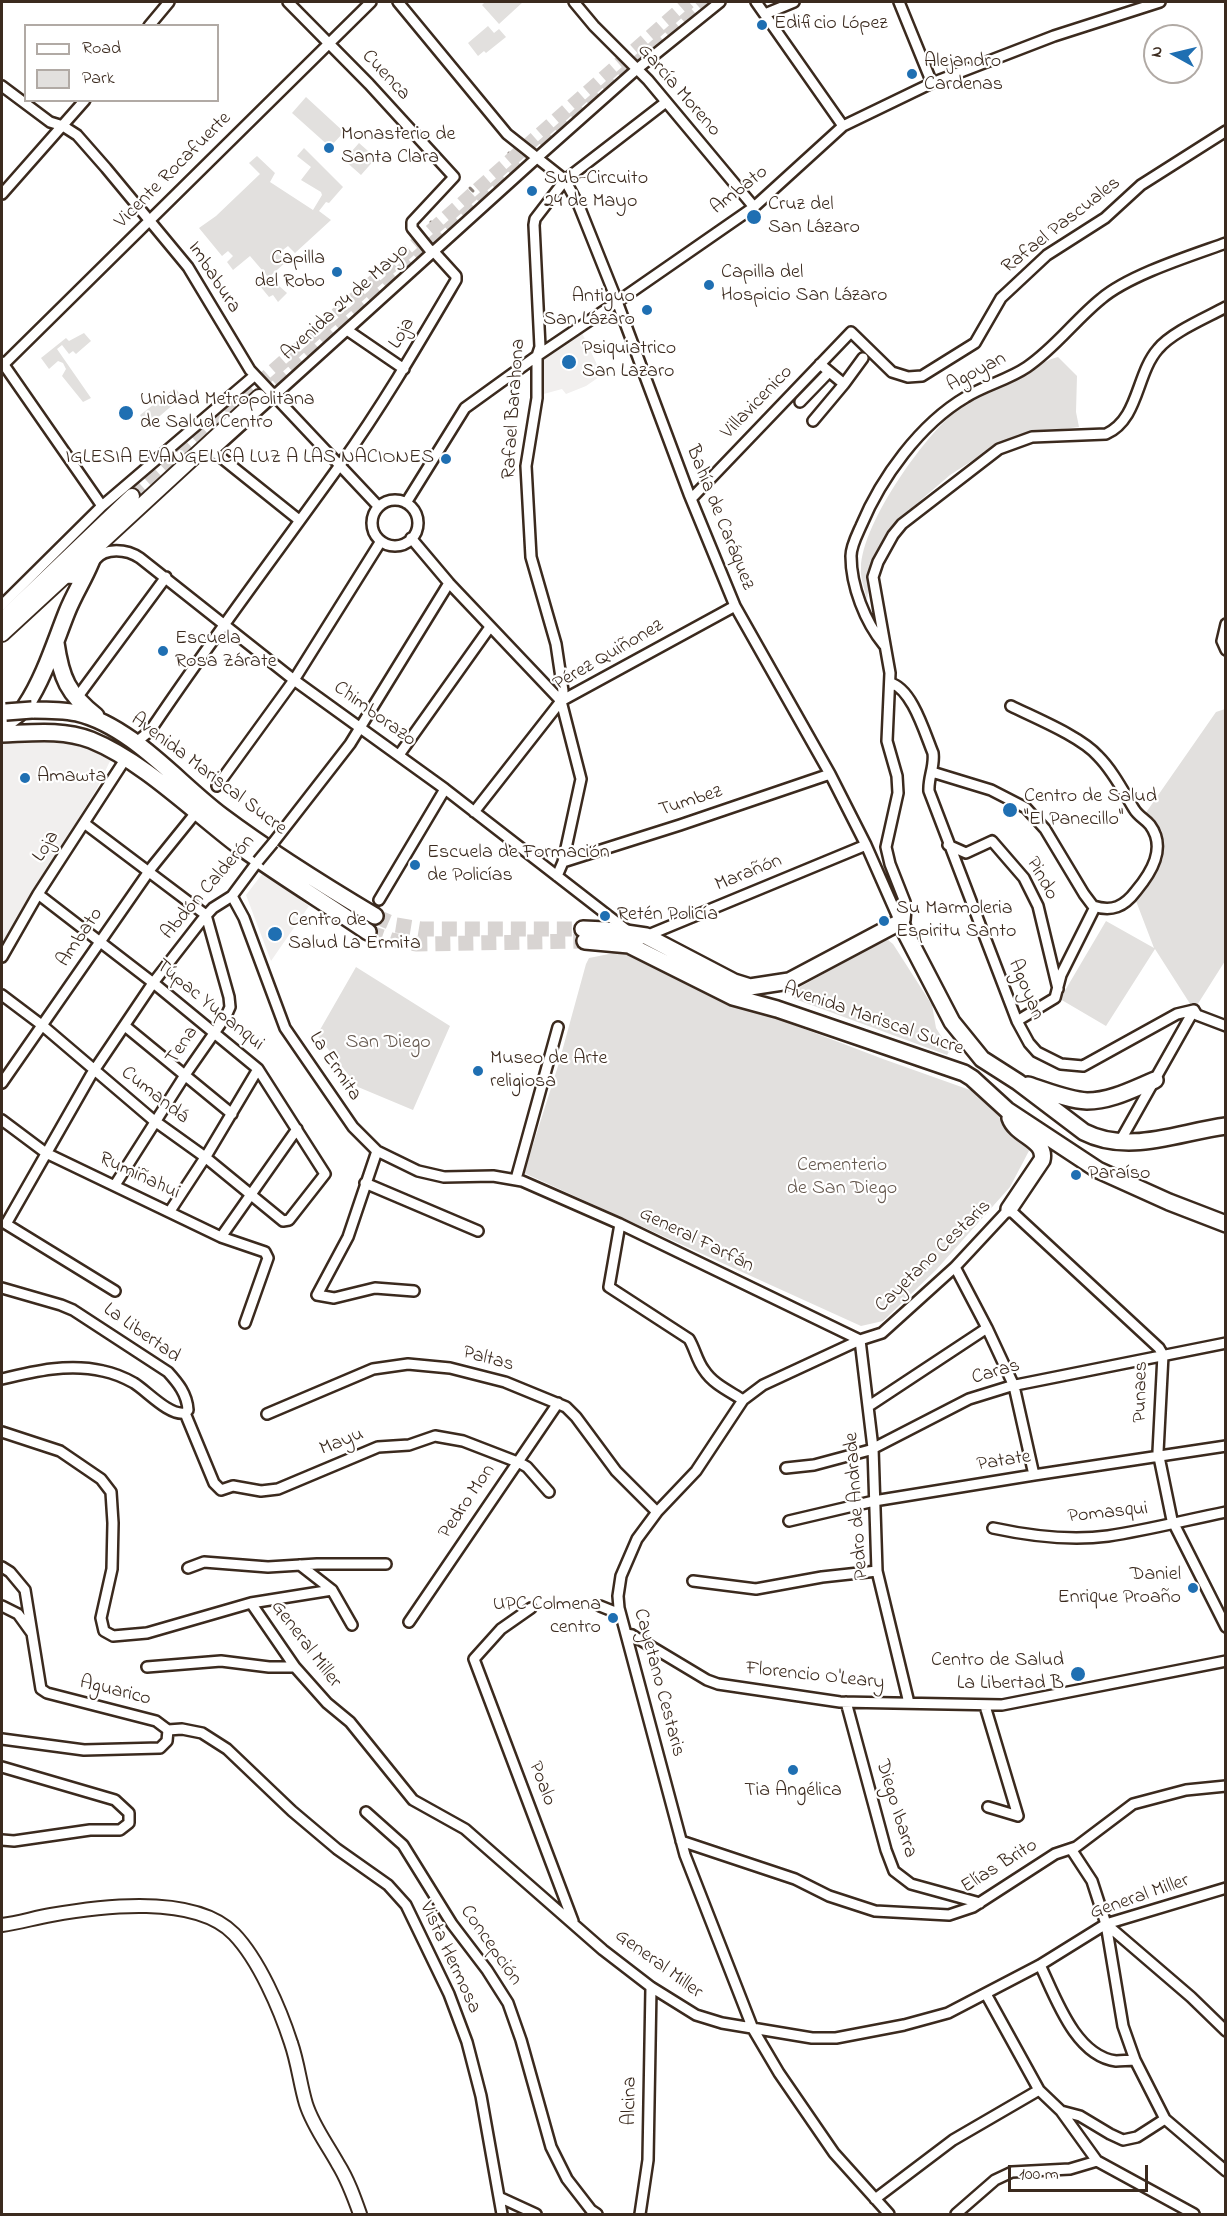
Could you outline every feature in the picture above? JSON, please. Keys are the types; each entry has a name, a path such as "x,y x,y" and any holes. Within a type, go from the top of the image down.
{"main road":[{"name":"Avenida 24 de Mayo","path":"2,634 98,545 266,396"},
{"path":"2,620 132,496"},
{"path":"3,716 12,719 25,708 56,642 67,612 93,561 98,545"},
{"path":"65,575 84,576"},
{"path":"56,642 59,667 67,686 76,699 113,729"},
{"name":"Avenida Mariscal Sucre","path":"3,716 32,710 56,710 80,714 113,729 135,743 220,814 258,842 375,916"},
{"name":"Avenida Mariscal Sucre","path":"2,734 60,732 71,734 91,740 126,758 240,846 368,932"},
{"path":"777,1009 779,988 900,922 952,1022 982,1059 1018,1082 1084,1132 1096,1138 1119,1143 1138,1142 1226,1126"},
{"name":"Avenida Mariscal Sucre","path":"789,981 750,987 734,982 646,936 629,932 584,935 629,945 646,952 723,993 958,1070 972,1078 1007,1110 1098,1170 1169,1202 1226,1224"},
{"path":"1018,1082 1086,1101 1116,1096 1155,1080"},
{"path":"1007,1110 1012,1125 1041,1148 1043,1154 1042,1160 1009,1209"}],"street":[{"path":"151,24 169,2"},
{"name":"Cuenca","path":"288,2 454,177"},
{"name":"Vicente Rocafuerte","path":"2,364 371,2"},
{"name":"Bahía de Caráquez","path":"398,2 507,134 565,180 579,206 691,499 735,606 830,774 866,845 900,922"},
{"name":"García Moreno","path":"574,2 666,102 754,207"},
{"path":"433,252 637,69 720,2"},
{"path":"756,2 843,126"},
{"path":"765,14 794,2"},
{"path":"899,2 932,83"},
{"name":"Ambato","path":"406,503 465,408 754,207 843,126 932,83 1054,36 1160,2"},
{"name":"Imbabura","path":"2,86 50,122 63,126 77,135 151,220 188,267 266,396 378,506"},
{"path":"2,194 83,102"},
{"name":"Rafael Barahona","path":"557,876 563,862 581,780 561,701 563,691 556,644 531,557 526,466 537,398 537,356 540,347 534,221 565,180 666,102"},
{"name":"Rafael Pascuales","path":"851,332 892,372 908,377 922,376 975,344 1001,298 1047,255 1106,218 1141,185 1226,131"},
{"name":"Avenida 24 de Mayo","path":"299,520 213,451 266,396 347,330 433,252 415,233 412,222 454,177"},
{"name":"Agoyan","path":"885,647 864,612 856,587 851,557 854,543 872,498 894,466 937,417 967,396 1027,368 1109,292 1226,243"},
{"name":"Loja","path":"135,743 150,731 339,466 404,369 456,280 456,276 433,252"},
{"path":"900,922 905,920 906,909 886,847 898,794 897,776 887,741 887,701 890,683 873,573 885,548 902,524 989,456 1010,444 1032,437 1106,434 1117,429 1124,420 1159,347 1226,307"},
{"path":"347,330 404,369"},
{"name":"Villavicenico","path":"691,499 851,332"},
{"path":"813,421 863,358"},
{"path":"2,364 102,506"},
{"path":"819,364 844,384"},
{"path":"800,402 829,372"},
{"path":"2,605 102,506 254,376"},
{"path":"392,500 406,503 416,513 417,519 417,526 411,538 400,545 393,546 381,541 372,528 372,520 378,506 392,500"},
{"path":"411,538 449,583 561,701"},
{"path":"217,786 294,680 381,541"},
{"name":"Chimborazo","path":"93,561 103,552 126,551 134,554 166,577 223,626 445,789 629,932"},
{"path":"76,699 166,577"},
{"name":"Abdón Calderón","path":"115,1291 6,1224 94,1071 153,983 206,915 232,896 343,753 449,583"},
{"name":"Pérez Quiñonez","path":"474,812 561,701 735,606"},
{"path":"1226,624 1222,641 1226,650"},
{"path":"399,755 490,627"},
{"name":"Agoyan","path":"890,683 897,684 908,695 933,753 929,791 1017,1021 1036,1052 1061,1064 1083,1066 1177,1014 1194,1010"},
{"path":"932,772 991,790 1026,808 1045,829 1084,894 1095,907 1123,906 1142,884 1154,865 1158,847 1150,825 1138,814 1098,755 1082,743 1011,706"},
{"name":"Loja","path":"2,957 38,894 126,758"},
{"name":"Tumbez","path":"563,862 830,774"},
{"path":"379,900 445,789"},
{"name":"Ambato","path":"2,1083 149,871 194,815"},
{"path":"84,823 206,915"},
{"name":"Pindo","path":"948,845 966,853 992,840 1015,866 1038,906 1058,989"},
{"name":"Marañón","path":"646,936 866,845"},
{"name":"Túpac Yupanqui","path":"38,894 101,941 258,1069 325,1174 286,1222"},
{"name":"La Ermita","path":"232,896 244,918 285,1028 353,1127 377,1151 418,1171 444,1177 493,1176 516,1179"},
{"path":"1017,1021 1053,1000 1061,975 1095,907"},
{"name":"Tena","path":"115,1185 230,1007 206,915"},
{"name":"Cumandá","path":"2,995 43,1026 156,1121 286,1222"},
{"path":"1119,1143 1194,1010 1197,1015 1226,1026"},
{"path":"126,1026 232,1114"},
{"path":"516,1179 558,1027"},
{"path":"170,1211 258,1069"},
{"name":"Rumiñahui","path":"2,1120 46,1153 222,1237 267,1254 245,1323"},
{"path":"222,1237 297,1129"},
{"path":"377,1151 365,1184 357,1217 317,1295 334,1298 375,1288 414,1291"},
{"name":"General Farfán","path":"516,1179 620,1224 860,1340"},
{"path":"365,1184 478,1231"},
{"name":"Cayetano Cestaris","path":"889,2214 834,2153 779,2073 753,2029 681,1841 620,1614 618,1596 621,1576 637,1539 657,1512 696,1471 743,1400 763,1385 860,1340 882,1333 955,1267 1009,1209"},
{"name":"Punaes","path":"1009,1209 1159,1348 1163,1355 1159,1457 1174,1524 1226,1627"},
{"path":"620,1224 609,1287 689,1339 695,1348 702,1369 713,1381 743,1400"},
{"path":"955,1267 1014,1386 1034,1475"},
{"name":"La Libertad","path":"2,1288 73,1310 168,1372 188,1402 188,1410 185,1413"},
{"path":"869,1406 987,1328"},
{"name":"Pedro de Andrade","path":"860,1340 873,1448 878,1571 909,1703"},
{"name":"Caras","path":"786,1468 814,1465 873,1448 969,1400 1014,1386 1226,1343"},
{"name":"Paltas","path":"267,1414 373,1369 408,1364 450,1368 494,1379 558,1402 576,1417 616,1471 657,1512"},
{"path":"2,1379 44,1369 80,1367 105,1371 133,1382 175,1413 185,1413"},
{"name":"Pedro Mon","path":"409,1622 558,1402"},
{"name":"Mayu","path":"185,1413 214,1483 221,1490 233,1485 261,1491 278,1489 378,1447 409,1445 435,1436 463,1441 516,1461 527,1467 549,1492"},
{"path":"2,1432 60,1451 101,1479 111,1492 112,1569 101,1618 102,1625 112,1636 147,1633 251,1603 332,1590"},
{"name":"Patate","path":"789,1521 874,1502 1226,1446"},
{"name":"Pomasqui","path":"993,1528 1026,1536 1105,1536 1226,1512"},
{"path":"188,1568 204,1562 268,1567 297,1564 386,1564"},
{"path":"297,1564 332,1590 352,1625"},
{"name":"Aguarico","path":"2,1566 25,1590 41,1689 47,1693 156,1720 168,1730 167,1741 160,1748 84,1750 2,1739"},
{"path":"693,1581 756,1589 822,1577 878,1571"},
{"name":"General Miller","path":"251,1603 295,1667 327,1703 350,1722 413,1800 465,1829 651,1987 696,2015 722,2023 812,2038 836,2038 904,2025 948,2013 1040,1965 1106,1924 1226,1888"},
{"path":"2,1606 18,1614 32,1634"},
{"path":"600,1606 620,1614"},
{"name":"Poalo","path":"531,1608 501,1629 474,1659 573,1923"},
{"name":"Florencio O'Leary","path":"626,1634 632,1635 707,1680 718,1684 846,1702 1002,1706 1226,1661"},
{"path":"147,1667 221,1661 295,1667"},
{"name":"Diego Ibarra","path":"846,1702 886,1850 894,1871 911,1884 980,1903"},
{"path":"985,1706 1018,1816 988,1807"},
{"name":"Vista Hermosa","path":"168,1730 182,1729 202,1733 227,1749 292,1811 337,1849 388,1885 406,1905 449,1994 467,2042 481,2096 502,2214"},
{"path":"2,1767 115,1800 129,1813 129,1823 120,1830 90,1830 14,1841 2,1840"},
{"name":"Elías Brito","path":"681,1841 795,1880 829,1896 875,1911 949,1914 973,1907 1055,1854 1071,1849 1133,1804 1186,1790 1226,1786"},
{"name":"Concepción","path":"366,1812 403,1845 452,1924 487,1970 508,2004 521,2040 551,2147 567,2179 591,2210 597,2214"},
{"path":"1071,1849 1092,1881 1106,1924 1123,2026 1135,2060 1165,2120 1226,2171"},
{"path":"2,1925 63,1913 142,1906 194,1911 207,1915 235,1934 270,1992 292,2045 311,2117 343,2173 360,2214"},
{"path":"1106,1924 1191,1997 1226,2031"},
{"path":"1040,1965 1075,2035 1092,2051 1114,2061 1135,2060"},
{"name":"Alcina","path":"640,2214 648,2160 651,1987"},
{"path":"986,1994 1040,2090 1061,2111 1097,2161 1194,2214"},
{"path":"875,2199 953,2140 1040,2090"},
{"path":"1061,2111 1080,2116 1123,2140 1137,2137 1165,2120"},
{"path":"956,2214 995,2180 1012,2172 1070,2169 1097,2161"},
{"path":"499,2198 536,2214"}],"shaded area":[{"name":"Psiquiatrico San Lazaro","path":"582,333 602,375 586,386 566,394 562,389 540,395 542,358"},
{"path":"56,739 83,744 112,757 96,790 2,943 2,741"},
{"name":"Centro de Salud La Ermita","path":"263,873 309,906 271,961 246,895"}],"green space":[{"path":"485,2 523,2 499,24 482,5"},
{"path":"488,26 494,33 499,29 506,37 486,53 484,51 478,56 468,43"},
{"path":"306,97 344,132 330,147 292,113"},
{"path":"359,143 376,158 361,175 344,160"},
{"path":"304,148 343,187 319,211 331,220 295,253 288,246 279,253 286,262 269,277 287,293 278,302 273,295 269,297 255,280 257,277 262,283 268,277 250,256 233,270 227,262 233,256 228,251 222,256 199,228 216,216 260,174 249,163 257,156 275,173 270,182 313,210 322,195 321,192 301,180 311,167 297,156"},
{"path":"84,333 91,341 76,354 73,351 69,354 62,345 57,349 91,398 83,402 62,376 66,369 63,363 58,361 49,369 41,358 66,338 69,341"},
{"path":"1058,357 1077,376 1076,412 1079,427 1019,434 995,446 950,475 896,525 870,574 867,600 861,572 864,549 884,503 915,456 932,435 964,404"},
{"path":"175,388 182,397 147,427 140,415"},
{"path":"1225,709 1225,961 1194,1010 1155,949 1106,1026 1060,999 1106,921 1154,948 1136,901 1163,859 1162,831 1145,814 1216,712"},
{"path":"888,940 893,944 932,1005 936,1028 950,1050 947,1055 795,999 791,994 798,988"},
{"name":"Cementerio de San Diego","path":"624,951 646,958 737,1007 760,1012 984,1095 1007,1126 1031,1147 1010,1187 936,1270 883,1321 861,1326 524,1173 558,1066 586,964 589,958"},
{"name":"San Diego","path":"356,967 450,1026 413,1110 358,1087 317,1035"}],"waterway":[{"name":"Avenida 24 de Mayo","path":"509,153 512,157"},
{"name":"Avenida 24 de Mayo","path":"470,188 473,191"},
{"name":"Avenida 24 de Mayo","path":"431,222 434,226"}],"tunnel":[{"path":"132,496 689,2"},
{"path":"259,397 706,2"},
{"path":"375,916 396,925 421,929 583,929"},
{"path":"368,932 391,940 417,944 585,941"}],"place":[{"name":"Edificio López","path":"762,25"},
{"name":"Alejandro Cardenas","path":"912,74"},
{"name":"Monasterio de Santa Clara","path":"329,148"},
{"name":"Sub-Circuito 24 de Mayo","path":"532,191"},
{"name":"Cruz del San Lázaro","path":"754,217"},
{"name":"Capilla del Robo","path":"337,272"},
{"name":"Capilla del Hospicio San Lázaro","path":"709,285"},
{"name":"Antiguo San Lázaro","path":"647,310"},
{"name":"Psiquiatrico San Lazaro","path":"569,362"},
{"name":"Unidad Metropolitana de Salud Centro","path":"126,413"},
{"name":"IGLESIA EVANGELICA LUZ A LAS NACIONES","path":"446,459"},
{"name":"Escuela Rosa Zárate","path":"163,651"},
{"name":"Amawta","path":"25,778"},
{"name":"Centro de Salud \"El Panecillo\"","path":"1010,810"},
{"name":"Escuela de Formación de Policías","path":"415,865"},
{"name":"Retén Policía","path":"605,916"},
{"name":"Su Marmoleria Espiritu Santo","path":"884,921"},
{"name":"Centro de Salud La Ermita","path":"275,934"},
{"name":"Museo de Arte religiosa","path":"478,1071"},
{"name":"Paraíso","path":"1076,1175"},
{"name":"Daniel Enrique Proaño","path":"1193,1588"},
{"name":"UPC Colmena centro","path":"613,1618"},
{"name":"Centro de Salud La Libertad B","path":"1078,1674"},
{"name":"Tia Angélica","path":"793,1770"}]}
